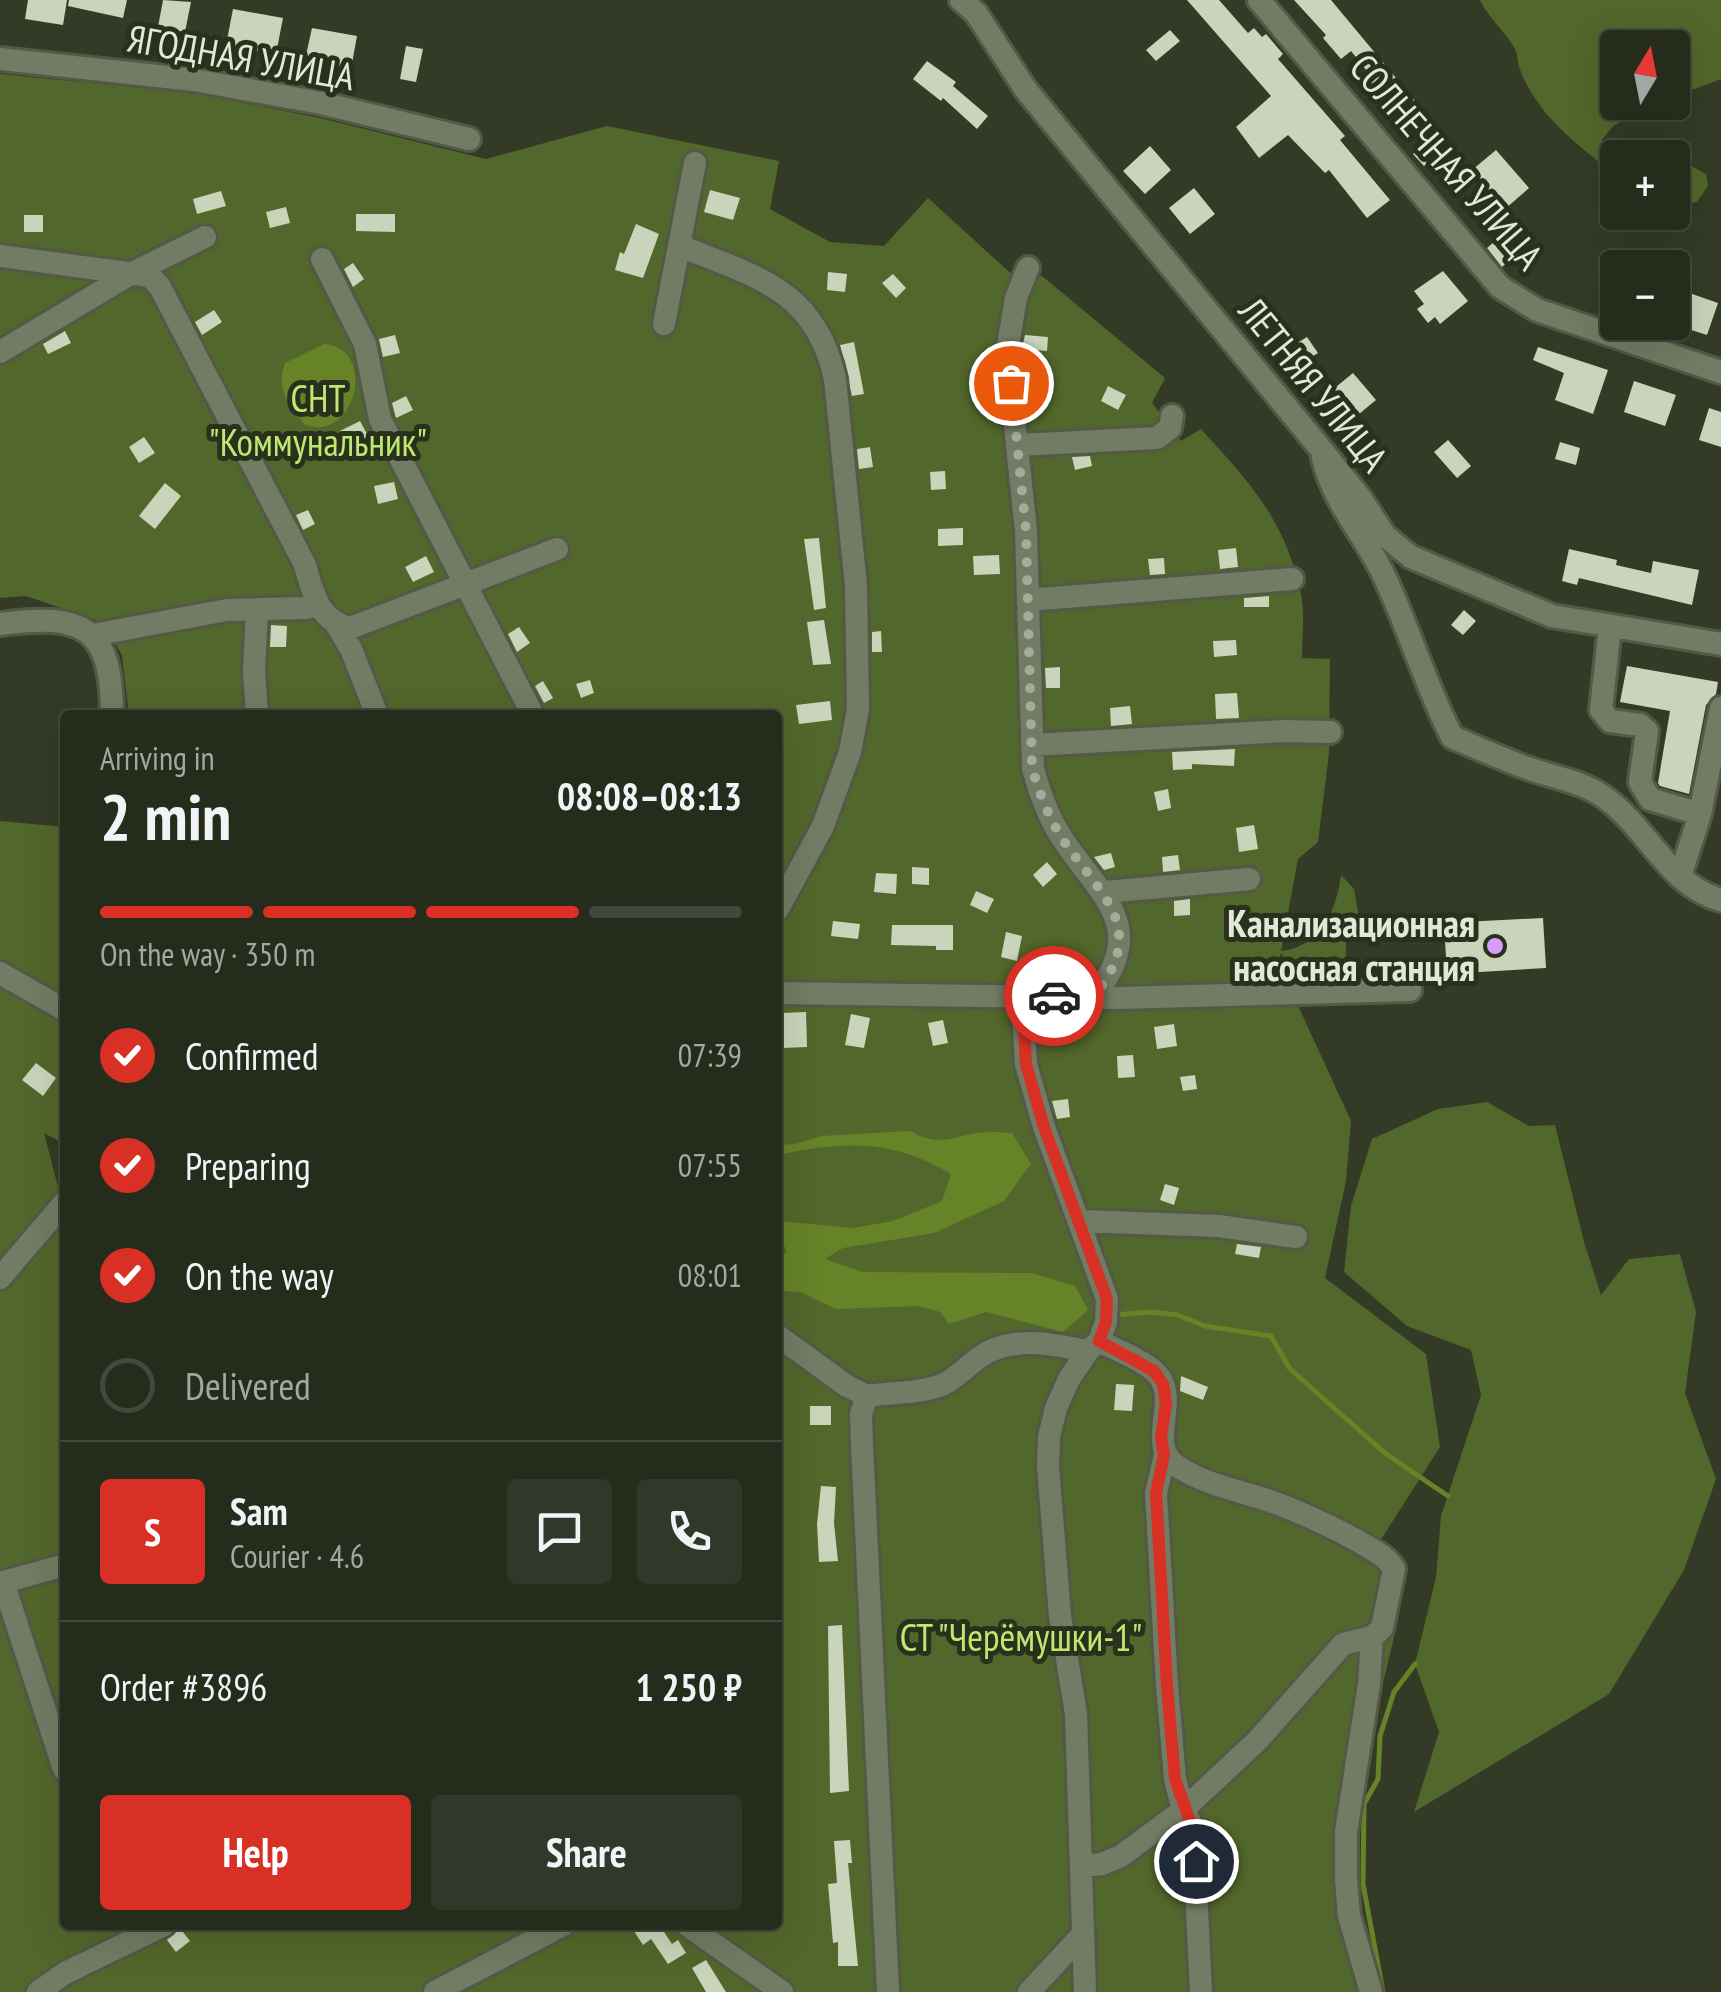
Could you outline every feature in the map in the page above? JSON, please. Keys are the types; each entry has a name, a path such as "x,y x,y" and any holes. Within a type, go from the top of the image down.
{"street":[{"name":"СОЛНЕЧНАЯ УЛИЦА","path":"1259,0 1500,288 1537,310 1721,372"},
{"name":"ЛЕТНЯЯ УЛИЦА","path":"971,3 1026,90 1320,448 1385,536 1411,557 1552,616 1721,644"},
{"name":"ЯГОДНАЯ УЛИЦА","path":"0,59 194,80 321,104 469,139"},
{"path":"664,324 695,162"},
{"path":"0,352 132,272 204,237"},
{"path":"680,246 779,290 808,314 829,351 836,379 856,586 858,709 850,752 823,826 782,902"},
{"path":"0,256 150,276 182,324 305,565 316,605 336,624 351,649 376,710"},
{"path":"322,259 365,344 380,419 529,710"},
{"path":"1028,268 1016,298 1007,352 1019,445 1032,768 1040,796 1066,844 1105,892 1114,910 1118,930 1116,960 1111,975 1093,997"},
{"path":"1019,445 1157,438 1170,428 1172,416"},
{"path":"1320,448 1329,484 1385,576 1434,701 1452,736 1607,798 1680,877 1704,896 1721,900"},
{"path":"336,624 350,628 558,549"},
{"path":"1028,600 1292,579"},
{"path":"93,635 226,610 316,605"},
{"path":"257,609 257,710"},
{"path":"0,624 34,620 82,626 93,635 106,660 112,710"},
{"path":"1610,626 1602,710 1610,721 1640,725 1648,731 1640,782 1650,800 1700,814"},
{"path":"1680,877 1700,814 1721,708"},
{"path":"1032,746 1284,730 1330,732"},
{"path":"1105,892 1249,879"},
{"path":"0,973 60,1007"},
{"path":"782,992 1093,997 1410,990"},
{"path":"1022,995 1026,1064 1044,1127 1107,1299 1106,1322 1094,1346 1069,1379 1056,1408 1048,1466 1060,1616 1076,1714 1085,1992"},
{"path":"0,1278 60,1208"},
{"path":"1080,1221 1219,1226 1296,1238"},
{"path":"782,1339 866,1396 945,1383 988,1352 1038,1342 1094,1346 1154,1371 1163,1384 1164,1455 1156,1493 1175,1779 1192,1827 1196,1861 1201,1992"},
{"path":"866,1396 862,1445 888,1992"},
{"path":"1081,1866 1102,1864 1121,1856 1184,1810 1258,1740 1344,1644 1372,1637 1382,1628 1394,1569 1388,1559 1350,1536 1283,1506 1200,1478 1176,1467 1164,1455"},
{"path":"60,1566 1,1583 55,1706 60,1741"},
{"path":"1371,1992 1349,1916 1346,1832 1370,1684 1372,1637"},
{"path":"38,1992 65,1973 154,1930"},
{"path":"435,1992 553,1930"},
{"path":"701,1930 782,1992"},
{"path":"1029,1992 1083,1934"}],"green space":[{"path":"1480,0 1721,0 1721,79 1690,89 1690,30 1600,30 1600,120 1624,120 1600,140 1600,163 1560,129 1537,101 1519,67 1516,51"},
{"path":"0,74 193,93 320,118 486,159 607,126 779,161 770,209 830,242 884,246 928,198 1018,280 1042,276 1165,378 1152,403 1181,441 1201,429 1264,504 1286,545 1301,595 1302,658 1330,659 1329,753 1318,842 1298,859 1281,951 1295,948 1317,934 1331,914 1341,875 1354,889 1359,917 1346,931 1346,956 1336,967 1298,967 1281,953 1278,962 1351,1121 1346,1181 1325,1278 1426,1354 1440,1447 1380,1541 1402,1564 1396,1629 1370,1737 1355,1831 1359,1915 1377,1992 0,1992 0,821 60,827 60,1141 44,1133 59,1191 30,1229 60,1196 60,1930 782,1930 782,710 128,710 122,655 102,622 26,596 0,598"},
{"path":"1690,165 1706,174 1708,186 1697,202 1690,203"},
{"path":"1487,1102 1529,1126 1555,1125 1601,1295 1629,1259 1680,1254 1696,1312 1685,1393 1716,1479 1684,1570 1609,1694 1414,1812 1439,1732 1415,1664 1436,1577 1441,1516 1481,1395 1471,1350 1407,1326 1344,1272 1351,1206 1372,1139 1438,1109"}],"shaded area":[{"path":"324,344 339,348 349,357 355,384 345,412 335,422 315,427 305,425 289,403 282,373 285,363"},
{"path":"910,1131 940,1140 987,1132 1012,1133 1031,1164 1004,1201 934,1233 843,1248 825,1259 862,1272 1032,1273 1075,1286 1088,1310 1063,1332 986,1312 949,1324 940,1312 919,1306 836,1309 800,1292 782,1291 782,1258 786,1252 782,1221 853,1228 893,1221 942,1201 951,1174 908,1154 867,1146 824,1147 782,1154 782,1145 822,1136"}],"building":[{"path":"28,0 67,0 63,25 25,19"},
{"path":"69,0 127,0 123,18 68,6"},
{"path":"163,0 191,2 185,32 158,27"},
{"path":"1187,0 1219,0 1248,33 1254,28 1262,37 1266,34 1283,54 1278,59 1345,136 1340,140 1390,200 1367,218 1329,170 1325,173 1288,135 1259,158 1236,127 1271,96"},
{"path":"1294,0 1331,0 1420,107 1396,127 1361,85 1371,76 1351,51 1341,59 1323,38 1326,35"},
{"path":"233,9 283,18 276,54 226,45"},
{"path":"312,28 357,36 351,69 305,60"},
{"path":"1170,30 1180,41 1156,61 1146,50"},
{"path":"406,46 423,49 416,82 400,79"},
{"path":"927,61 956,82 953,86 988,116 977,129 943,98 941,101 913,79"},
{"path":"1432,136 1443,148 1424,166 1413,154"},
{"path":"1150,146 1171,170 1145,194 1123,171"},
{"path":"1496,150 1529,188 1505,209 1472,170"},
{"path":"1194,188 1215,214 1190,234 1169,208"},
{"path":"710,190 740,198 733,220 704,212"},
{"path":"221,191 226,206 197,214 193,199"},
{"path":"286,207 290,223 270,228 266,212"},
{"path":"356,214 395,214 395,232 356,231"},
{"path":"24,215 43,215 43,232 24,232"},
{"path":"636,224 659,234 643,278 615,270"},
{"path":"1502,235 1518,253 1502,267 1487,248"},
{"path":"353,263 364,279 353,287 344,269"},
{"path":"1443,271 1468,301 1440,324 1435,317 1428,323 1417,309 1424,304 1414,291"},
{"path":"828,272 847,274 845,292 827,290"},
{"path":"893,274 906,288 896,298 882,283"},
{"path":"1690,293 1718,303 1707,335 1690,330"},
{"path":"214,310 222,322 202,335 195,322"},
{"path":"65,331 71,343 48,354 43,344"},
{"path":"395,335 400,353 383,357 379,339"},
{"path":"1025,335 1048,337 1047,351 1022,349"},
{"path":"1307,337 1318,353 1305,361 1294,345"},
{"path":"854,342 864,394 852,396 840,345"},
{"path":"1538,347 1608,370 1593,414 1555,400 1564,373 1533,360"},
{"path":"1353,373 1376,400 1353,419 1331,391"},
{"path":"1634,381 1676,395 1665,426 1624,412"},
{"path":"1108,386 1126,395 1118,410 1101,401"},
{"path":"406,396 413,410 396,418 392,403"},
{"path":"1709,408 1721,412 1721,447 1699,440"},
{"path":"360,421 368,436 348,446 340,431"},
{"path":"144,437 155,453 139,463 129,447"},
{"path":"1448,440 1471,466 1457,478 1434,452"},
{"path":"1560,442 1580,448 1576,465 1555,459"},
{"path":"870,447 873,467 859,469 857,449"},
{"path":"1090,456 1092,466 1075,470 1072,457"},
{"path":"945,471 946,489 931,490 930,472"},
{"path":"394,482 398,499 378,504 374,486"},
{"path":"165,483 181,496 155,529 139,516"},
{"path":"308,510 315,524 303,530 296,515"},
{"path":"963,528 963,545 938,546 938,529"},
{"path":"819,538 826,608 814,610 804,539"},
{"path":"1236,548 1238,567 1220,569 1218,550"},
{"path":"1569,549 1651,573 1653,561 1699,570 1692,605 1579,578 1577,585 1562,581"},
{"path":"999,555 1000,574 974,575 973,556"},
{"path":"426,556 434,572 413,582 405,567"},
{"path":"1164,558 1165,574 1150,575 1148,559"},
{"path":"1269,596 1269,607 1244,607 1244,598"},
{"path":"1464,610 1476,621 1463,635 1451,625"},
{"path":"824,620 831,664 813,665 807,622"},
{"path":"271,625 287,626 286,647 270,647"},
{"path":"519,627 530,643 517,652 508,634"},
{"path":"881,631 882,652 872,652 872,632"},
{"path":"1236,640 1237,655 1214,657 1213,641"},
{"path":"1627,666 1718,682 1716,694 1706,705 1689,794 1658,783 1670,711 1620,702"},
{"path":"1060,667 1060,688 1046,688 1045,668"},
{"path":"590,680 594,693 581,698 576,684"},
{"path":"543,681 553,698 544,703 535,686"},
{"path":"1237,693 1239,718 1216,719 1215,694"},
{"path":"830,701 832,720 799,724 796,705"},
{"path":"1130,706 1132,724 1111,726 1110,708"},
{"path":"1235,749 1234,766 1192,764 1192,769 1173,770 1172,752"},
{"path":"1168,789 1171,808 1158,811 1154,792"},
{"path":"1254,825 1258,849 1239,852 1236,828"},
{"path":"1111,853 1115,867 1104,870 1094,857"},
{"path":"1178,855 1180,870 1163,872 1162,857"},
{"path":"1047,862 1057,874 1043,887 1033,875"},
{"path":"912,867 929,868 929,885 912,884"},
{"path":"876,873 897,874 896,894 874,892"},
{"path":"976,891 994,899 987,913 970,905"},
{"path":"1190,899 1190,915 1174,916 1174,901"},
{"name":"Канализационная насосная станция","path":"1543,918 1546,968 1447,974 1444,923"},
{"path":"833,921 860,924 858,939 831,936"},
{"path":"892,925 953,925 953,950 891,945"},
{"path":"1006,932 1022,936 1017,961 1001,957"},
{"path":"806,1012 807,1047 783,1048 782,1013"},
{"path":"851,1014 870,1018 864,1048 845,1045"},
{"path":"943,1020 948,1043 933,1046 928,1023"},
{"path":"1174,1024 1177,1046 1157,1049 1154,1027"},
{"path":"1133,1055 1135,1077 1118,1078 1117,1056"},
{"path":"36,1063 56,1078 43,1096 22,1080"},
{"path":"1195,1075 1197,1089 1183,1091 1180,1077"},
{"path":"1068,1099 1070,1117 1057,1119 1052,1101"},
{"path":"1165,1184 1179,1188 1174,1205 1160,1200"},
{"path":"1237,1244 1261,1247 1259,1258 1235,1254"},
{"path":"1181,1376 1208,1387 1203,1400 1180,1391"},
{"path":"1116,1384 1134,1385 1132,1411 1114,1410"},
{"path":"810,1406 831,1406 831,1425 810,1425"},
{"path":"821,1486 836,1487 838,1561 819,1562"},
{"path":"842,1625 849,1791 830,1793 828,1626"},
{"path":"850,1840 852,1863 848,1863 858,1966 838,1966 828,1884 837,1883 834,1841"},
{"path":"181,1930 190,1941 176,1952 167,1940"},
{"path":"633,1930 666,1930 672,1944 678,1940 686,1953 668,1964 651,1939 643,1945"},
{"path":"706,1960 726,1992 706,1992 692,1968"}],"waterway":[{"path":"1114,1315 1178,1315 1205,1326 1271,1336 1290,1369 1386,1454 1448,1496"},
{"path":"1383,1992 1363,1884 1364,1804 1378,1779 1380,1736 1394,1692 1415,1664"}],"way so far":[{"path":"1011,383 1026,531 1032,768 1040,796 1066,844 1105,892 1118,930 1111,975 1093,997 1054,996"}],"place":[{"name":"Канализационная насосная станция","path":"1495,946"}],"route":[{"path":"1054,996 1022,995 1026,1064 1044,1127 1107,1299 1106,1322 1099,1341 1154,1371 1163,1384 1164,1455 1156,1493 1167,1686 1175,1779 1192,1827 1196,1861"}],"park label":[{"name":"СНТ \"Коммунальник\"","path":"318,421"},
{"name":"СТ \"Черёмушки-1\"","path":"1021,1638"}]}
